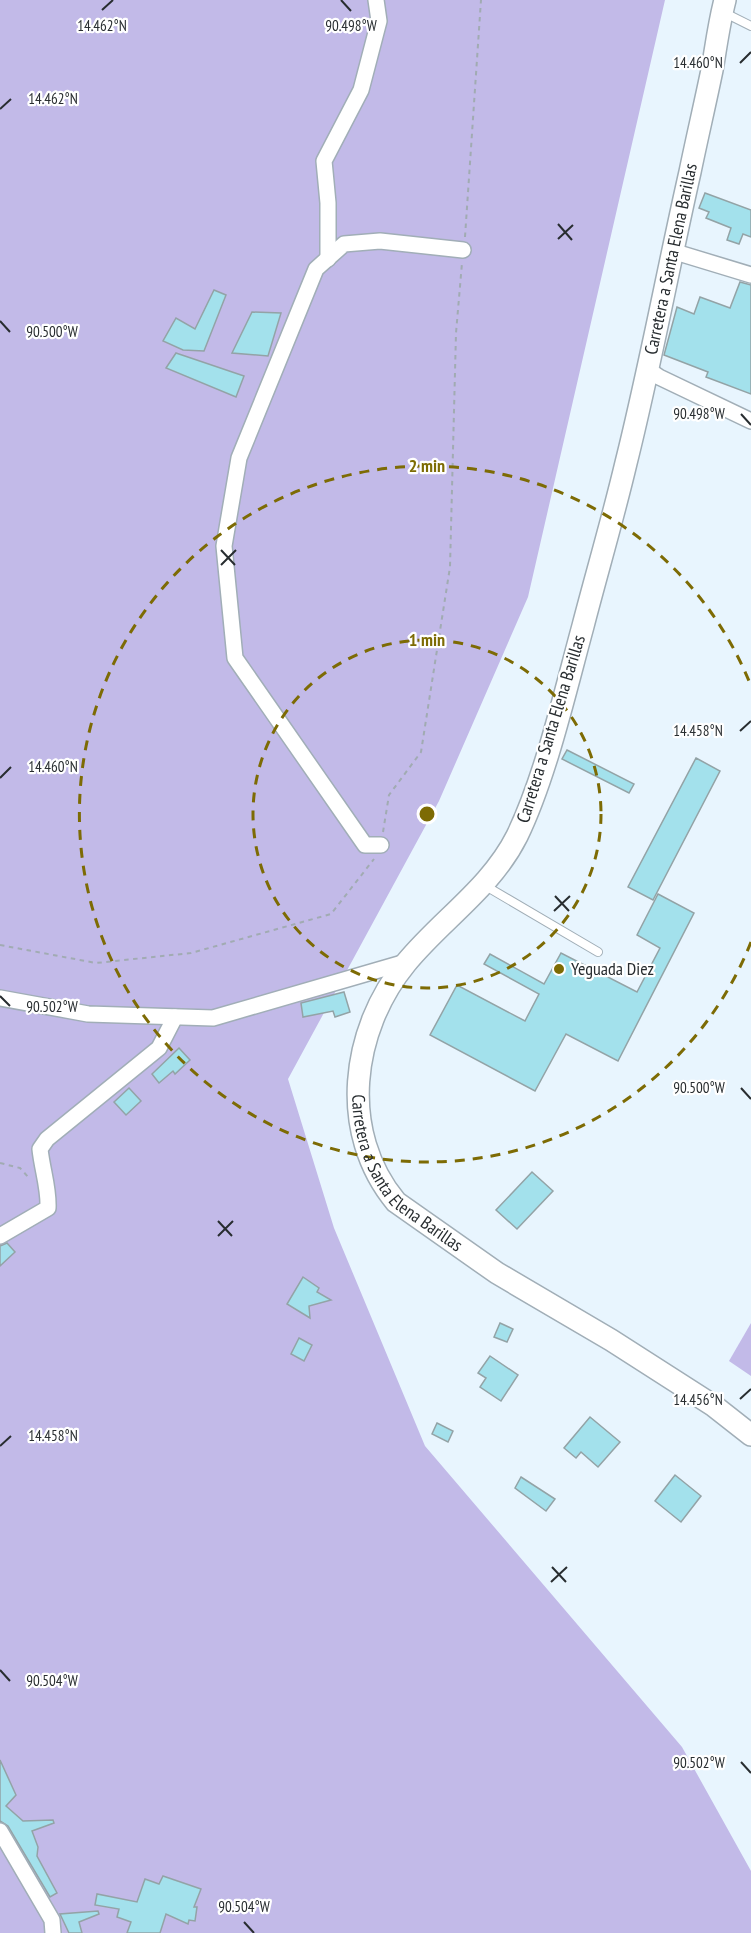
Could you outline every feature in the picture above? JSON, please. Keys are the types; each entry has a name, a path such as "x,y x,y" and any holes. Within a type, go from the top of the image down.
{"main road":[{"name":"Carretera a Santa Elena Barillas","path":"724,6 624,473 539,777 516,839 483,885 406,962 386,992 370,1021 359,1065 357,1097 360,1127 383,1186 396,1202 497,1273 611,1340 714,1406 751,1436"}],"street":[{"path":"328,259 324,161 361,90 379,21 376,0"},
{"path":"381,845 364,845 235,658 224,546 239,458 316,269 344,244 381,242 464,250"},
{"path":"672,251 751,275"},
{"path":"647,369 659,378 751,422"},
{"path":"0,998 88,1014 213,1018 406,962"},
{"path":"0,1236 48,1208 49,1198 40,1149 47,1140 159,1048 174,1017"},
{"path":"0,1831 52,1920 53,1933"}],"lane":[{"path":"724,6 751,26"},
{"path":"483,885 598,952"}],"path":[{"path":"0,945 96,963 191,952 331,914 380,851 389,795 421,752 450,567 456,333 481,0"},
{"path":"0,1163 20,1168 49,1198"}],"shaded area":[{"path":"0,0 665,0 528,597 439,801 288,1079 334,1228 425,1446 682,1747 751,1871 751,1933 0,1933"},
{"path":"751,1323 751,1376 729,1361"}],"building":[{"path":"705,193 751,210 751,237 743,234 739,244 727,240 731,228 706,218 709,212 699,208"},
{"path":"740,282 751,285 751,394 706,377 708,372 664,355 677,307 694,314 700,297 730,308"},
{"path":"214,290 226,295 204,351 183,350 163,341 176,318 195,329"},
{"path":"252,312 281,313 268,356 232,353"},
{"path":"176,353 244,376 236,397 166,368"},
{"path":"567,750 634,784 629,793 562,759"},
{"path":"696,758 720,771 653,900 628,887"},
{"path":"658,894 694,913 618,1061 566,1034 535,1091 430,1035 457,985 525,1021 539,994 484,964 490,954 544,984 561,953 637,992 660,948 637,935"},
{"path":"344,992 350,1012 335,1017 333,1011 303,1017 301,1003"},
{"path":"179,1048 190,1060 175,1074 173,1071 159,1083 152,1074"},
{"path":"129,1088 141,1101 126,1115 114,1102"},
{"path":"532,1172 553,1191 517,1229 496,1210"},
{"path":"7,1243 15,1252 0,1266 0,1246"},
{"path":"303,1277 319,1288 317,1292 331,1300 309,1306 310,1318 287,1304"},
{"path":"500,1323 513,1329 507,1342 494,1337"},
{"path":"299,1338 312,1345 304,1361 291,1354"},
{"path":"490,1356 518,1375 501,1401 480,1387 486,1378 478,1373"},
{"path":"590,1417 620,1442 598,1467 581,1452 576,1458 564,1448"},
{"path":"437,1423 453,1431 448,1442 432,1434"},
{"path":"675,1475 701,1496 681,1522 655,1501"},
{"path":"521,1477 555,1499 546,1511 515,1488"},
{"path":"0,1760 16,1795 6,1806 23,1821 53,1820 54,1823 32,1831 38,1847 37,1856 57,1893 50,1897 8,1826 0,1821"},
{"path":"163,1876 201,1889 194,1907 197,1907 195,1921 189,1920 188,1924 166,1914 160,1933 127,1933 131,1922 117,1917 119,1909 95,1905 97,1894 137,1902 145,1879 159,1884"},
{"path":"98,1911 99,1914 79,1922 82,1933 69,1933 60,1914"}],"place":[{"name":"Yeguada Diez","path":"559,969"}]}
